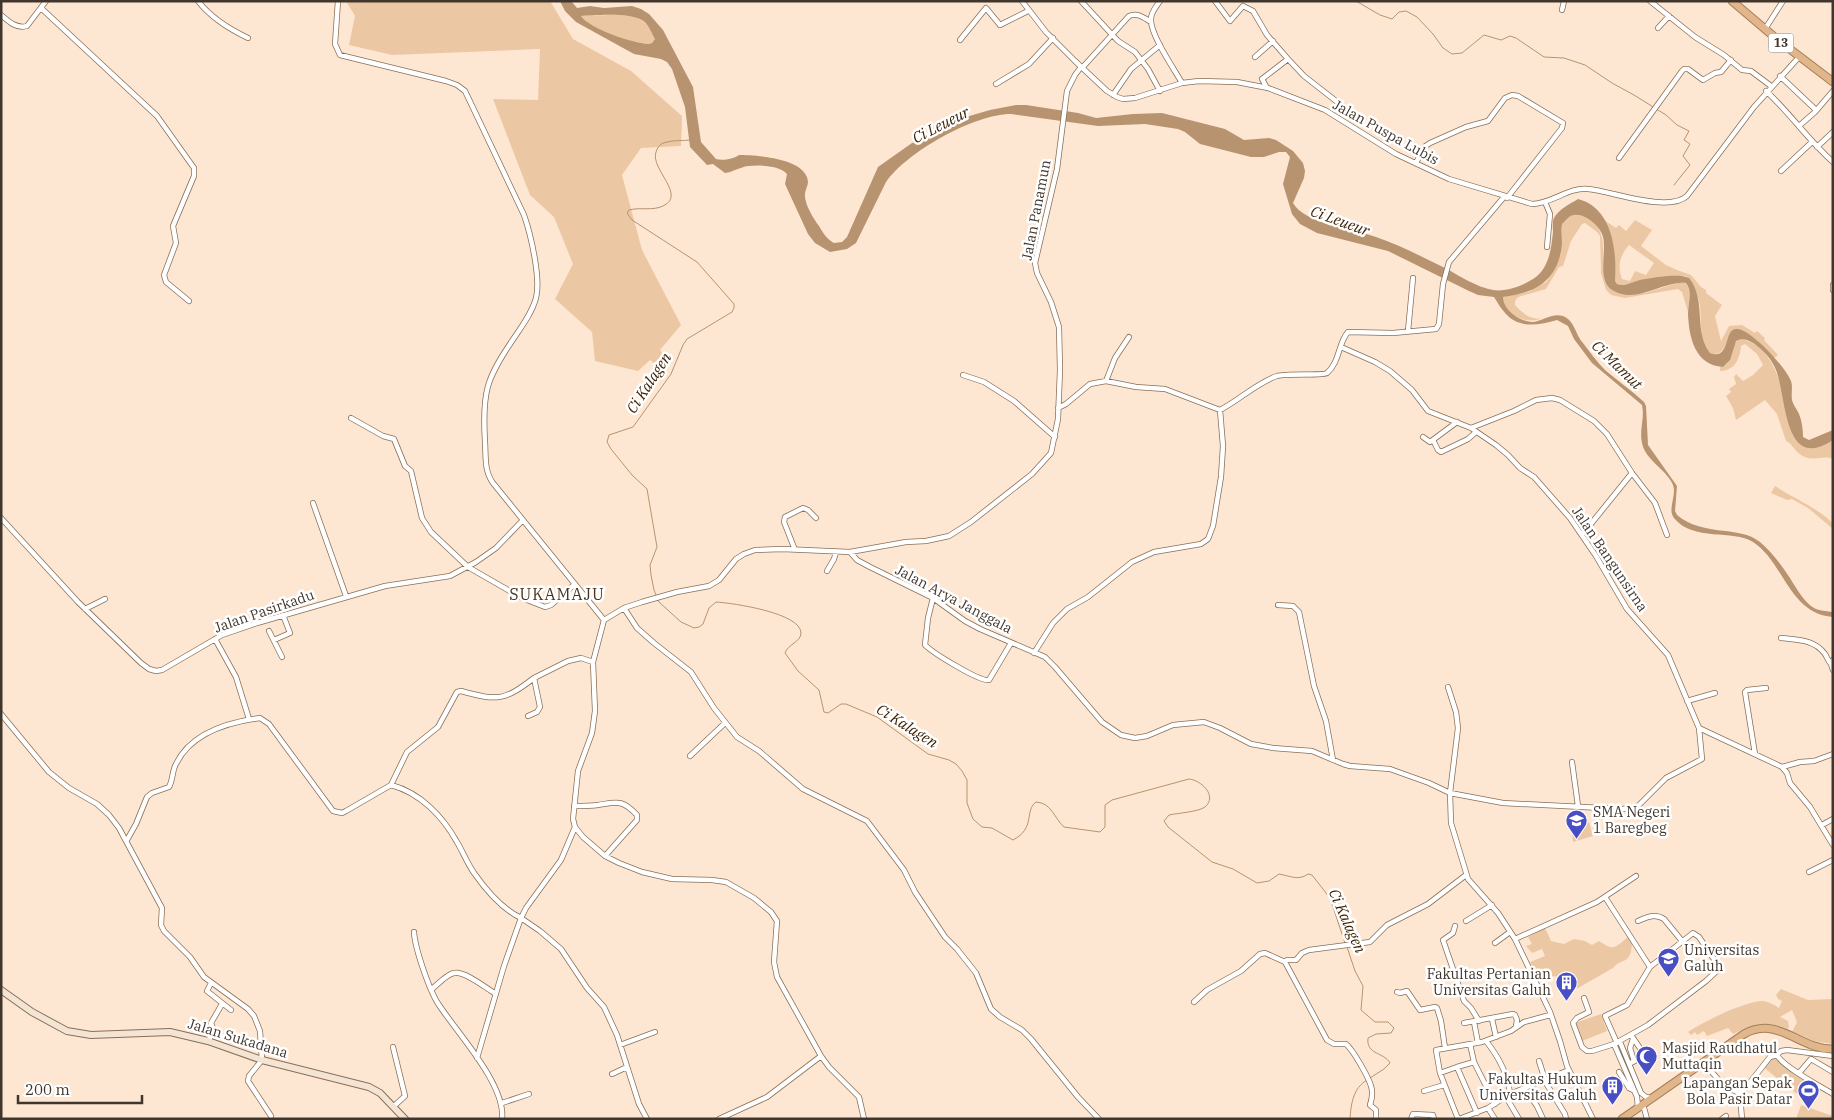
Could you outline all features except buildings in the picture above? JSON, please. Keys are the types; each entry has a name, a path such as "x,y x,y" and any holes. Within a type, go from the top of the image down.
{"highway":[{"name":"13","path":"1732,1 1798,56 1833,82"},
{"path":"1622,1119 1744,1034 1759,1028 1772,1028 1813,1046 1833,1048"}],"main road":[{"name":"Jalan Sukadana","path":"1,990 32,1012 67,1031 91,1035 170,1032 208,1041 262,1060 369,1087 380,1093 405,1119"}],"street":[{"path":"1,15 21,28 27,26 46,1"},
{"path":"198,1 222,24 248,38"},
{"path":"338,1 335,44 340,55 446,81 457,85 464,91 524,216 533,244 536,298 523,325 497,363 491,375 484,400 483,417 486,465 488,477 604,620 593,662 595,711 592,733 578,771 573,819 575,827 583,838 605,856 619,864 672,879 726,882 754,898 771,912 777,921 774,962 777,977 821,1056 829,1067 859,1097 864,1119"},
{"path":"1022,1 1053,38 1112,95 1140,59 1160,45"},
{"path":"1081,1 1122,45 1133,49 1160,91"},
{"path":"1160,1 1152,12 1151,22 1160,45 1182,83"},
{"path":"1215,1 1230,22 1243,6"},
{"path":"1240,1 1243,6 1253,11 1273,42 1304,76 1345,108"},
{"path":"1562,10 1564,1"},
{"path":"1650,1 1742,70 1751,71 1771,86"},
{"path":"1765,29 1783,1"},
{"path":"41,8 157,116 194,168 194,176 172,226 176,243 164,275 166,282 189,301"},
{"path":"960,40 986,8 1000,25 1028,10"},
{"name":"Jalan Panamun","path":"604,620 624,608 662,596 704,588 714,584 736,559 749,552 795,550 850,552 950,536 1032,474 1049,457 1058,418 1061,343 1059,327 1051,302 1037,273 1036,263 1054,186 1064,109 1070,84 1082,67 1132,15 1140,15 1151,22"},
{"path":"1658,28 1669,16"},
{"path":"996,84 1029,64 1053,38"},
{"path":"1255,56 1273,42"},
{"name":"Jalan Puspa Lubis","path":"1112,95 1128,99 1182,83 1199,81 1227,81 1267,88 1325,110 1396,154 1449,179 1505,197 1532,204 1545,202 1583,189 1650,201 1681,200 1687,196 1766,91 1798,56"},
{"path":"1267,88 1262,79 1288,59"},
{"path":"1619,158 1684,69 1688,69 1703,80 1715,73 1721,72 1731,60"},
{"path":"1780,76 1816,110"},
{"path":"1766,91 1786,110 1812,142 1832,161"},
{"path":"1799,126 1833,91"},
{"path":"1220,410 1276,376 1308,373 1319,376 1324,374 1333,365 1346,334 1350,331 1374,333 1437,328 1440,320 1443,284 1447,265 1562,128 1564,123 1518,96 1512,95 1505,98 1488,121 1466,127 1427,144 1416,163"},
{"path":"1817,147 1833,132"},
{"path":"1781,172 1812,142"},
{"path":"1545,202 1550,214 1547,247"},
{"path":"1408,331 1413,278"},
{"path":"1833,285 1833,290"},
{"path":"1106,381 1114,358 1129,337"},
{"name":"Jalan Bangunsirna","path":"1342,347 1375,362 1390,372 1412,390 1428,411 1471,428 1496,445 1520,468 1534,477 1566,512 1626,607 1668,655 1699,728 1702,759 1664,780 1638,806 1624,809"},
{"path":"963,376 984,382 1014,401 1055,437"},
{"path":"1058,408 1068,403 1090,384 1106,381 1136,387 1165,389 1220,410"},
{"path":"1471,428 1509,414 1536,400 1556,399 1602,428 1655,504 1668,535"},
{"path":"1034,653 1053,623 1067,609 1088,597 1132,562 1154,552 1201,544 1208,539 1213,526 1221,477 1223,446 1220,410"},
{"path":"351,418 383,436 396,440 405,466 412,472 424,524 468,566 522,598 545,607 551,605 575,584"},
{"path":"1423,438 1429,442 1458,422"},
{"path":"1433,440 1441,452 1468,439 1476,432"},
{"path":"1582,536 1632,473"},
{"path":"312,503 346,596"},
{"path":"795,550 784,519 789,514 803,508 816,518"},
{"name":"Jalan Pasirkadu","path":"1,518 85,609 141,663 149,669 156,671 169,668 215,639 257,623 384,586 443,578 468,566 496,548 523,520"},
{"path":"827,571 834,560 836,552"},
{"name":"Jalan Arya Janggala","path":"850,552 857,560 933,598 965,621 1045,657 1056,667 1102,722 1121,736 1135,738 1147,736 1173,725 1204,722 1251,744 1272,748 1312,751 1350,766 1390,769 1450,793 1503,803 1624,809"},
{"path":"933,598 928,618 925,645 980,680 989,680 1011,643"},
{"path":"85,609 105,599"},
{"path":"1278,605 1293,606 1299,612 1314,686 1326,721 1333,760"},
{"path":"624,608 637,628 692,672 725,723 737,737 759,751 796,785 867,821 904,870 945,937 976,973 992,1009 1000,1017 1022,1030 1032,1039 1078,1097 1099,1119"},
{"path":"274,640 290,633 283,615"},
{"path":"269,631 282,657"},
{"path":"1781,638 1812,643 1824,653 1832,665"},
{"path":"215,639 236,677 249,719"},
{"path":"126,840 136,824 147,797 152,793 169,787 176,764 188,748 209,732 249,719 260,718 268,724 333,811 342,813 391,785 407,752 438,727 457,692 461,691 486,697 501,697 515,692 534,678 568,661 581,658 593,662"},
{"path":"528,716 540,709 534,678"},
{"path":"1448,687 1456,712 1458,728 1450,793 1451,823 1466,875 1475,888 1492,905 1515,939 1558,1033 1569,1070 1593,1119"},
{"path":"1755,754 1745,692 1747,690 1766,688"},
{"path":"1687,701 1715,693"},
{"path":"1,714 49,772 69,788 97,804 109,816 126,840 162,908 161,925 168,936 190,957 204,977 248,1009 254,1016 260,1031 262,1060 249,1076 248,1081 271,1116"},
{"path":"690,756 725,723"},
{"path":"1699,728 1782,767 1790,783 1810,807 1833,844"},
{"path":"1782,767 1800,762 1814,761 1833,754"},
{"path":"1572,762 1578,806"},
{"path":"391,785 423,801 439,815 458,843 474,873 500,903 552,940 567,956 583,984 604,1007 620,1046 639,1104 647,1119"},
{"path":"574,806 599,805 613,801 624,805 637,815 637,820 605,856"},
{"path":"1822,825 1833,819"},
{"path":"477,1058 521,918 526,908 561,860 575,827"},
{"path":"1809,872 1833,860"},
{"path":"1285,962 1287,960 1296,960 1302,953 1309,950 1370,942 1387,925 1428,904 1466,875"},
{"path":"1515,939 1597,902 1636,876"},
{"path":"1605,897 1650,967"},
{"path":"1466,921 1492,905"},
{"path":"1638,921 1651,916 1661,917 1682,941"},
{"path":"1455,926 1453,933 1443,940 1464,1001 1472,1008 1477,1021 1478,1043"},
{"path":"414,932 416,944 438,1003 493,1084 502,1103 502,1119"},
{"path":"1495,943 1510,932"},
{"path":"1584,998 1589,1012 1577,1018 1573,1023 1582,1047 1587,1051 1592,1051 1617,1043 1632,1037 1719,970 1717,962 1695,933 1650,967 1627,1005 1605,1016 1617,1043 1634,1091 1647,1119"},
{"path":"1194,1002 1208,990 1241,971 1260,954 1265,953 1285,962 1324,1037 1332,1044 1348,1045 1369,1082 1372,1095 1370,1106 1376,1110 1376,1119"},
{"path":"432,989 456,972 465,975 496,994"},
{"path":"210,985 206,991 231,1010"},
{"path":"1397,992 1408,992 1420,1010 1438,1008 1444,1048"},
{"path":"208,1041 214,1031 211,1023 222,1004"},
{"path":"1464,1023 1514,1014 1517,1020 1516,1028"},
{"path":"1550,1015 1524,1022 1516,1028 1486,1041 1435,1051 1444,1085 1459,1119 1488,1108 1508,1095 1569,1070"},
{"path":"1492,1019 1496,1037"},
{"path":"620,1046 655,1032"},
{"path":"1632,1037 1630,1048 1634,1061"},
{"path":"1629,1064 1642,1057 1644,1053 1632,1037"},
{"path":"1486,1041 1498,1057 1509,1085 1508,1095 1519,1119"},
{"path":"1617,1043 1629,1064 1641,1093 1646,1098 1651,1098"},
{"path":"1470,1044 1474,1062 1494,1104"},
{"path":"393,1047 405,1096 394,1106"},
{"path":"1739,1093 1744,1090 1770,1057 1777,1055 1781,1050 1833,1056"},
{"path":"1777,1055 1779,1059 1799,1073 1833,1094"},
{"path":"718,1119 768,1097 821,1056"},
{"path":"1799,1073 1811,1059 1833,1072"},
{"path":"1539,1061 1544,1080 1565,1114 1566,1119"},
{"path":"1440,1073 1474,1062"},
{"path":"1703,1062 1724,1086 1739,1093 1741,1097 1742,1119"},
{"path":"612,1074 627,1067"},
{"path":"1458,1067 1477,1113"},
{"path":"1619,1072 1629,1088 1634,1091"},
{"path":"1424,1091 1444,1085"},
{"path":"1524,1088 1537,1106 1543,1119"},
{"path":"502,1103 528,1094"},
{"path":"1488,1108 1495,1119"},
{"path":"1412,1119 1413,1114 1433,1115 1434,1119"}],"shaded area":[{"path":"346,1 550,1 573,39 631,71 682,116 681,146 641,148 622,175 642,250 681,325 660,350 663,354 654,363 650,360 638,371 595,361 592,332 555,299 573,264 554,217 530,195 493,99 538,100 540,49 392,55 349,45 355,16"},
{"path":"560,1 571,1 577,8 590,6 604,8 632,6 649,14 663,30 693,87 701,142 716,159 734,158 739,155 768,157 790,163 799,168 805,174 808,182 805,198 809,210 829,240 834,243 842,242 847,237 878,167 912,143 959,119 1016,105 1078,113 1096,118 1162,113 1225,129 1244,140 1269,138 1276,140 1293,151 1303,163 1304,178 1293,203 1299,210 1318,221 1376,237 1411,251 1487,289 1503,290 1514,288 1529,282 1538,275 1543,270 1550,252 1553,221 1556,215 1578,199 1590,204 1606,221 1610,232 1615,257 1615,281 1617,284 1625,285 1640,280 1665,276 1689,278 1697,296 1702,335 1710,353 1717,354 1724,349 1733,330 1737,329 1751,335 1788,375 1792,386 1793,404 1799,414 1803,428 1803,437 1809,440 1833,430 1833,440 1817,448 1805,447 1796,439 1790,428 1776,370 1760,348 1747,340 1736,341 1730,360 1723,367 1713,365 1700,356 1695,349 1690,332 1688,314 1690,294 1686,283 1669,285 1632,295 1614,291 1609,287 1605,281 1603,267 1604,244 1602,233 1592,222 1583,216 1572,215 1562,224 1560,257 1550,276 1535,288 1503,297 1506,306 1518,318 1533,322 1559,315 1567,318 1580,339 1602,367 1644,402 1646,406 1648,445 1677,486 1675,511 1677,515 1687,522 1698,526 1742,534 1760,542 1780,564 1807,602 1816,609 1833,612 1833,617 1818,614 1806,607 1788,586 1764,551 1753,542 1735,536 1702,533 1692,530 1674,518 1671,511 1674,494 1673,485 1666,474 1651,460 1642,443 1642,405 1592,363 1574,339 1568,326 1557,320 1537,324 1517,322 1506,314 1494,297 1478,295 1388,251 1317,233 1300,224 1292,214 1283,184 1290,157 1286,152 1279,152 1264,157 1251,157 1200,144 1178,129 1145,124 1098,126 1011,114 996,116 979,120 961,128 925,147 909,159 886,182 856,243 847,249 830,252 815,243 808,234 785,184 787,174 784,171 769,166 753,166 725,173 713,164 707,165 690,147 685,107 672,69 667,62 661,59 634,54 576,22 565,11","holes":["624,15 640,19 645,22 655,39 649,44 622,38 593,26 581,16"]},
{"path":"624,15 640,18 645,21 655,39 649,44 622,38 602,31 581,16"},
{"path":"1576,214 1596,225 1601,233 1606,282 1645,293 1677,283 1686,283 1690,293 1688,312 1682,292 1678,289 1625,298 1611,295 1606,290 1601,273 1600,236 1585,223 1582,224 1571,241 1563,266 1559,267 1546,289 1518,297 1515,301 1515,305 1527,316 1543,318 1537,320 1530,320 1511,314 1503,304 1502,297 1528,292 1546,282 1552,274 1562,245 1562,224 1571,215"},
{"path":"1604,220 1616,228 1619,225 1626,231 1635,220 1652,230 1641,246 1666,265 1691,275 1706,290 1706,293 1722,305 1715,316 1721,341 1729,326 1742,325 1755,333 1757,331 1778,355 1774,358 1756,340 1728,337 1726,344 1720,352 1717,354 1710,353 1703,341 1698,297 1686,276 1655,278 1618,285 1615,281 1614,250","holes":["1629,245 1654,263 1646,275 1635,271 1630,281 1622,279 1620,261"]},
{"path":"1740,339 1753,344 1764,352 1772,364 1783,393 1793,436 1821,446 1833,440 1833,459 1827,457 1808,458 1797,452 1786,441 1777,414 1765,400 1736,420 1733,408 1726,396 1731,392 1729,389 1736,384 1734,377 1736,374 1743,381 1753,375 1763,365 1757,354 1745,344 1741,346 1736,363 1729,369 1720,371 1720,367 1725,365 1730,359 1734,345"},
{"path":"1775,486 1826,517 1833,523 1833,529 1808,508 1792,499 1787,500 1771,493"},
{"path":"1589,822 1593,836 1573,842 1572,828"},
{"path":"1545,928 1551,941 1564,944 1574,939 1585,941 1592,945 1599,941 1608,946 1615,947 1628,937 1632,943 1630,955 1613,968 1578,988 1565,985 1559,978 1554,976 1539,981 1530,962 1545,956 1542,949 1532,953 1526,946 1532,944 1528,937"},
{"path":"1781,989 1808,1000 1833,999 1833,1044 1813,1041 1792,1032 1797,1022 1792,1010 1780,1017 1788,1021 1788,1029 1780,1026 1760,1024 1733,1034 1728,1028 1707,1036 1704,1031 1697,1035 1695,1032 1691,1035 1688,1032 1723,1013 1753,1002 1761,1001 1779,1008 1782,1001 1776,995"},
{"path":"1601,1014 1607,1031 1582,1041 1575,1023"},
{"path":"1773,1057 1805,1079 1797,1094 1763,1067"},
{"name":"Lapangan Sepak Bola Pasir Datar","path":"1801,1105 1833,1116 1833,1119 1796,1119"}],"waterway":[{"path":"1356,1 1380,15 1392,19 1399,12 1406,11 1417,17 1443,48 1452,54 1462,53 1484,35 1501,40 1510,36 1544,57 1564,58 1585,65 1689,131 1684,140 1690,144 1683,156 1690,165 1674,185"},
{"name":"Ci Kalagen","path":"690,140 665,142 660,145 656,152 658,166 670,189 669,201 663,206 650,209 633,209 627,213 632,220 697,262 734,304 734,308 732,312 687,339 671,374 633,427 609,435 607,442 632,475 647,489 657,547 650,565 651,575 659,602 681,622 694,628 703,624 709,608 716,602 765,610 790,620 798,626 801,633 799,639 785,653 798,671 819,690 824,712 828,713 841,704 846,704 877,717 928,754 956,764 967,780 967,803 973,819 982,827 992,828 1013,840 1025,830 1031,810 1036,802 1046,805 1064,827 1100,832 1105,827 1105,805 1112,800 1189,779 1194,780 1206,789 1210,798 1209,803 1198,810 1169,815 1164,821 1168,827 1212,862 1233,869 1257,883 1269,881 1279,874 1298,878 1308,874 1312,875 1330,898 1345,943"},
{"name":"Ci Kalagen","path":"1347,947 1355,971 1363,986 1361,1010 1375,1022 1388,1022 1394,1028 1391,1033 1376,1034 1368,1038 1370,1048 1390,1063 1370,1078"},
{"name":"Ci Kalagen","path":"1350,1119 1352,1102 1356,1092 1362,1083 1367,1080"}],"place":[{"name":"SMA Negeri 1 Baregbeg","path":"1577,839"},
{"name":"Universitas Galuh","path":"1668,977"},
{"name":"Fakultas Pertanian Universitas Galuh","path":"1567,1001"},
{"name":"Masjid Raudhatul Muttaqin","path":"1646,1075"},
{"name":"Fakultas Hukum Universitas Galuh","path":"1613,1106"},
{"name":"Lapangan Sepak Bola Pasir Datar","path":"1808,1110"}],"district":[{"name":"SUKAMAJU","path":"557,594"}],"water label":[{"name":"Ci Leueur","path":"941,125"},
{"name":"Ci Leueur","path":"1340,221"},
{"name":"Ci Mamut","path":"1617,365"}]}
